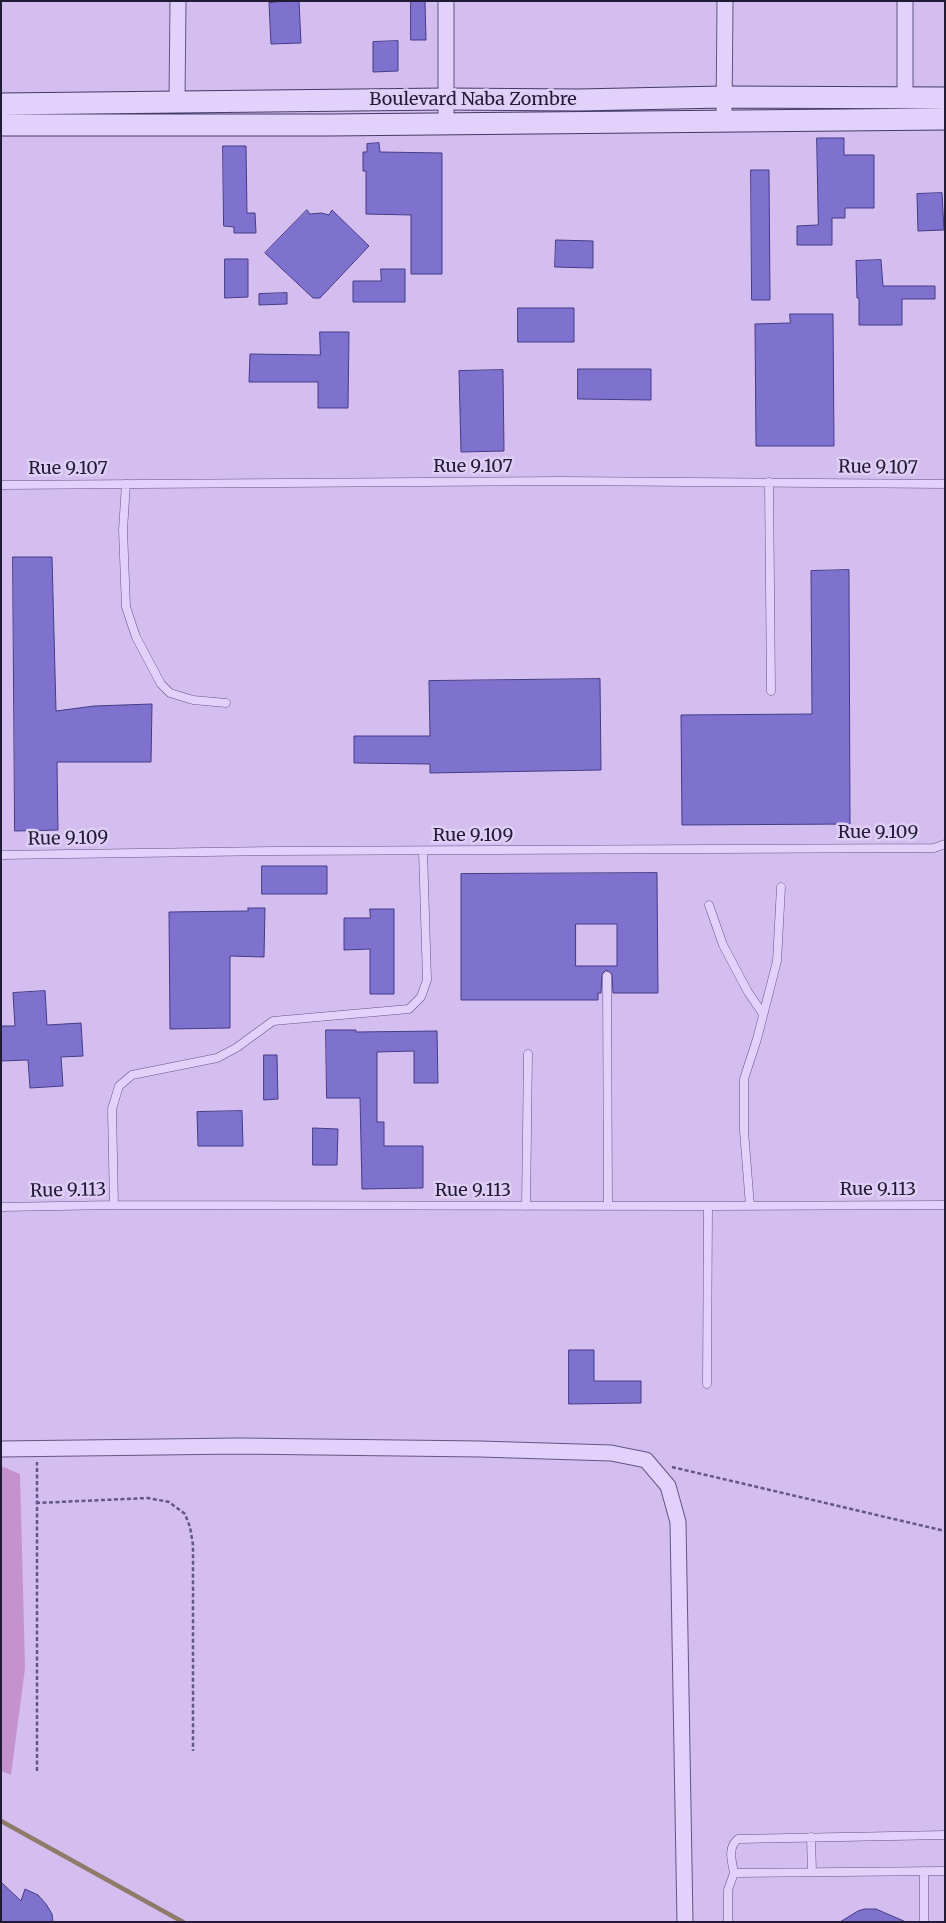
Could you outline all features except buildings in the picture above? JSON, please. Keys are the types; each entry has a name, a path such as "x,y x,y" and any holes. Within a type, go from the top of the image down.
{"main road":[{"name":"Boulevard Naba Zombre","path":"1,104 446,99 578,100 723,97 945,98"},
{"name":"Boulevard Naba Zombre","path":"1,125 945,119"}],"street":[{"path":"178,1 178,102"},
{"path":"446,1 446,123"},
{"path":"724,121 725,1"},
{"path":"905,1 905,98"},
{"path":"1,1449 239,1446 480,1449 611,1453 646,1460 668,1486 678,1522 685,1922"}],"lane":[{"name":"Rue 9.107","path":"1,485 374,482 945,484"},
{"path":"769,482 771,691"},
{"path":"126,484 123,530 126,607 136,637 161,684 170,693 193,700 226,703"},
{"name":"Rue 9.109","path":"1,855 273,851 934,848 945,846"},
{"path":"114,1205 112,1109 119,1086 132,1076 217,1058 236,1048 274,1021 409,1009 421,997 427,980 423,851"},
{"path":"750,1206 744,1131 744,1079 777,961 781,887"},
{"path":"709,904 723,945 748,992 763,1014"},
{"path":"607,976 608,1206"},
{"path":"526,1206 528,1054"},
{"name":"Rue 9.113","path":"1,1207 114,1205 945,1205"},
{"path":"707,1384 708,1206"},
{"path":"728,1922 728,1890 734,1873 730,1850 732,1844 738,1839 945,1835"},
{"path":"811,1837 812,1872"},
{"path":"924,1871 924,1922"},
{"path":"734,1873 945,1871"}],"path":[{"path":"37,1449 37,1771"},
{"path":"646,1460 752,1487 945,1531"},
{"path":"36,1503 148,1498 169,1502 185,1514 190,1527 193,1545 193,1751"}],"shaded area":[{"path":"1,1466 20,1474 25,1668 11,1775 1,1771"}],"waterway":[{"path":"1,1821 183,1922"}]}
